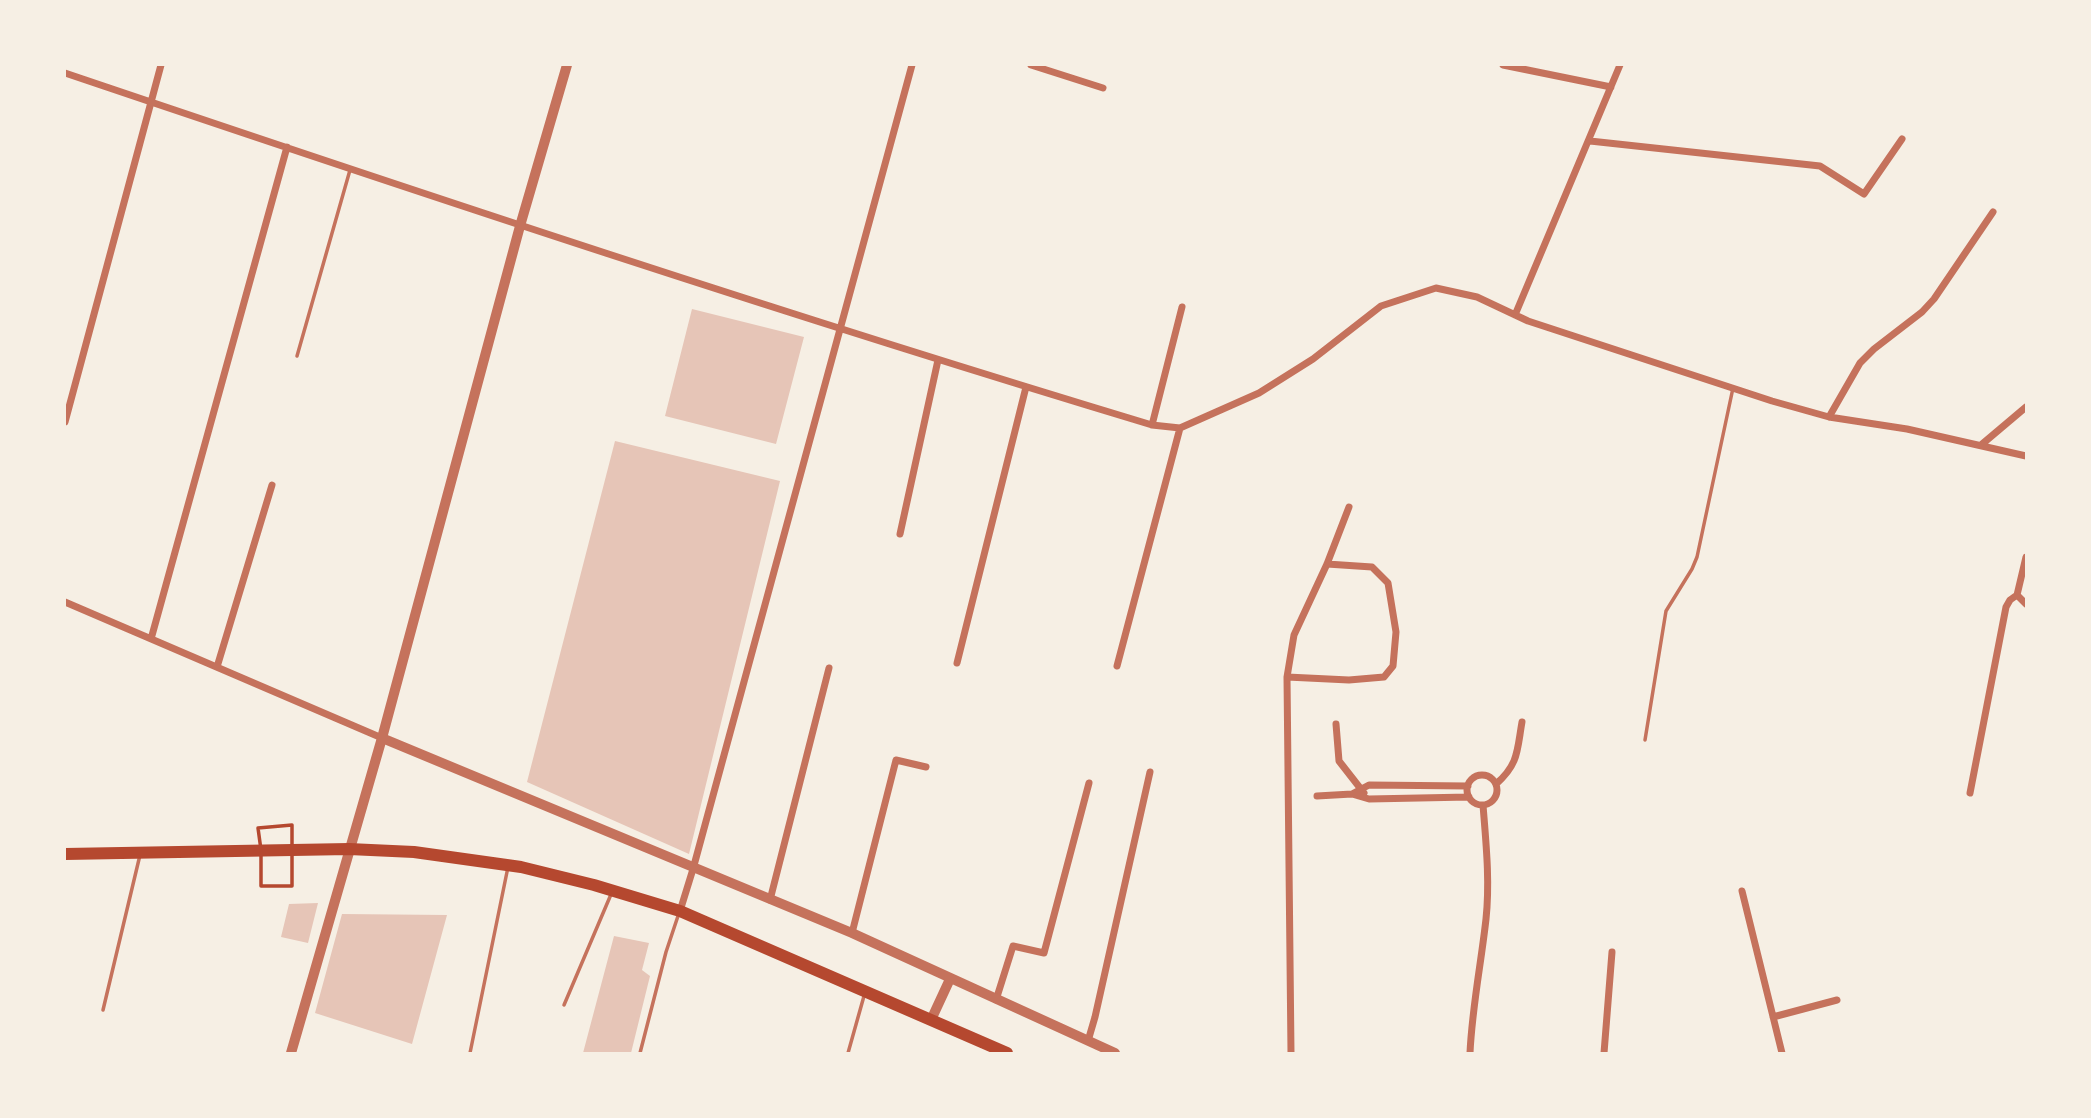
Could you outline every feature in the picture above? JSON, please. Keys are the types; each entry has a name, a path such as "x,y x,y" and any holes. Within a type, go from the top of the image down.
{"main road":[{"path":"65,854 348,849 414,852 508,864 612,890 680,911 1007,1053"}],"street":[{"path":"65,422 161,65"},
{"path":"291,1053 382,738 520,226 567,65"},
{"path":"680,911 694,869 912,65"},
{"path":"1031,65 1103,88"},
{"path":"1503,65 1611,87"},
{"path":"1515,315 1620,65"},
{"path":"65,73 520,226 839,329 1152,425 1180,428 1259,393 1313,359 1381,306 1436,288 1478,297 1515,315 1829,417 1907,429 2026,456"},
{"path":"1590,141 1820,166 1864,194 1902,139"},
{"path":"151,639 287,147"},
{"path":"1829,417 1860,363 1923,312 1993,212"},
{"path":"1152,425 1182,307"},
{"path":"900,534 938,360"},
{"path":"957,663 1026,387"},
{"path":"1981,445 2026,407"},
{"path":"1117,666 1180,428"},
{"path":"217,667 272,485"},
{"path":"1291,1053 1286,677 1294,635 1349,508"},
{"path":"1970,793 2006,607 2017,595 2026,557"},
{"path":"1286,677 1349,680 1384,677 1393,666 1396,632 1388,583 1372,567 1327,564"},
{"path":"2017,595 2026,604"},
{"path":"65,601 382,738 852,933 1115,1053"},
{"path":"770,900 829,668"},
{"path":"1496,784 1508,773 1516,758 1521,722"},
{"path":"1336,724 1339,761 1368,799"},
{"path":"852,933 896,761 926,767"},
{"path":"1088,1041 1150,772"},
{"path":"1317,796 1352,794 1368,799 1469,797 1483,805 1493,800 1496,795 1493,779 1482,775 1476,777 1468,786 1469,797"},
{"path":"996,1000 1013,946 1044,953 1089,783"},
{"path":"1352,794 1369,785 1468,786"},
{"path":"1470,1053 1471,1025 1486,917 1488,876 1483,805"},
{"path":"1742,891 1782,1053"},
{"path":"1604,1053 1612,952"},
{"path":"931,1020 950,979"},
{"path":"1773,1017 1837,1000"}],"lane":[{"path":"297,356 351,169"},
{"path":"1646,740 1666,611 1697,557 1733,388"},
{"path":"103,1010 140,853"},
{"path":"470,1053 508,864"},
{"path":"564,1005 612,890"},
{"path":"640,1053 666,952 680,911"},
{"path":"848,1053 865,990"}],"path":[{"path":"292,825 260,827 258,831 261,886 292,886"}],"building":[{"path":"692,309 804,337 776,444 665,416"},
{"path":"615,441 780,481 689,854 527,782"},
{"path":"318,903 308,943 281,937 289,904"},
{"path":"342,914 447,915 412,1044 315,1013"},
{"path":"614,936 649,943 642,970 650,976 631,1053 583,1053"}]}
